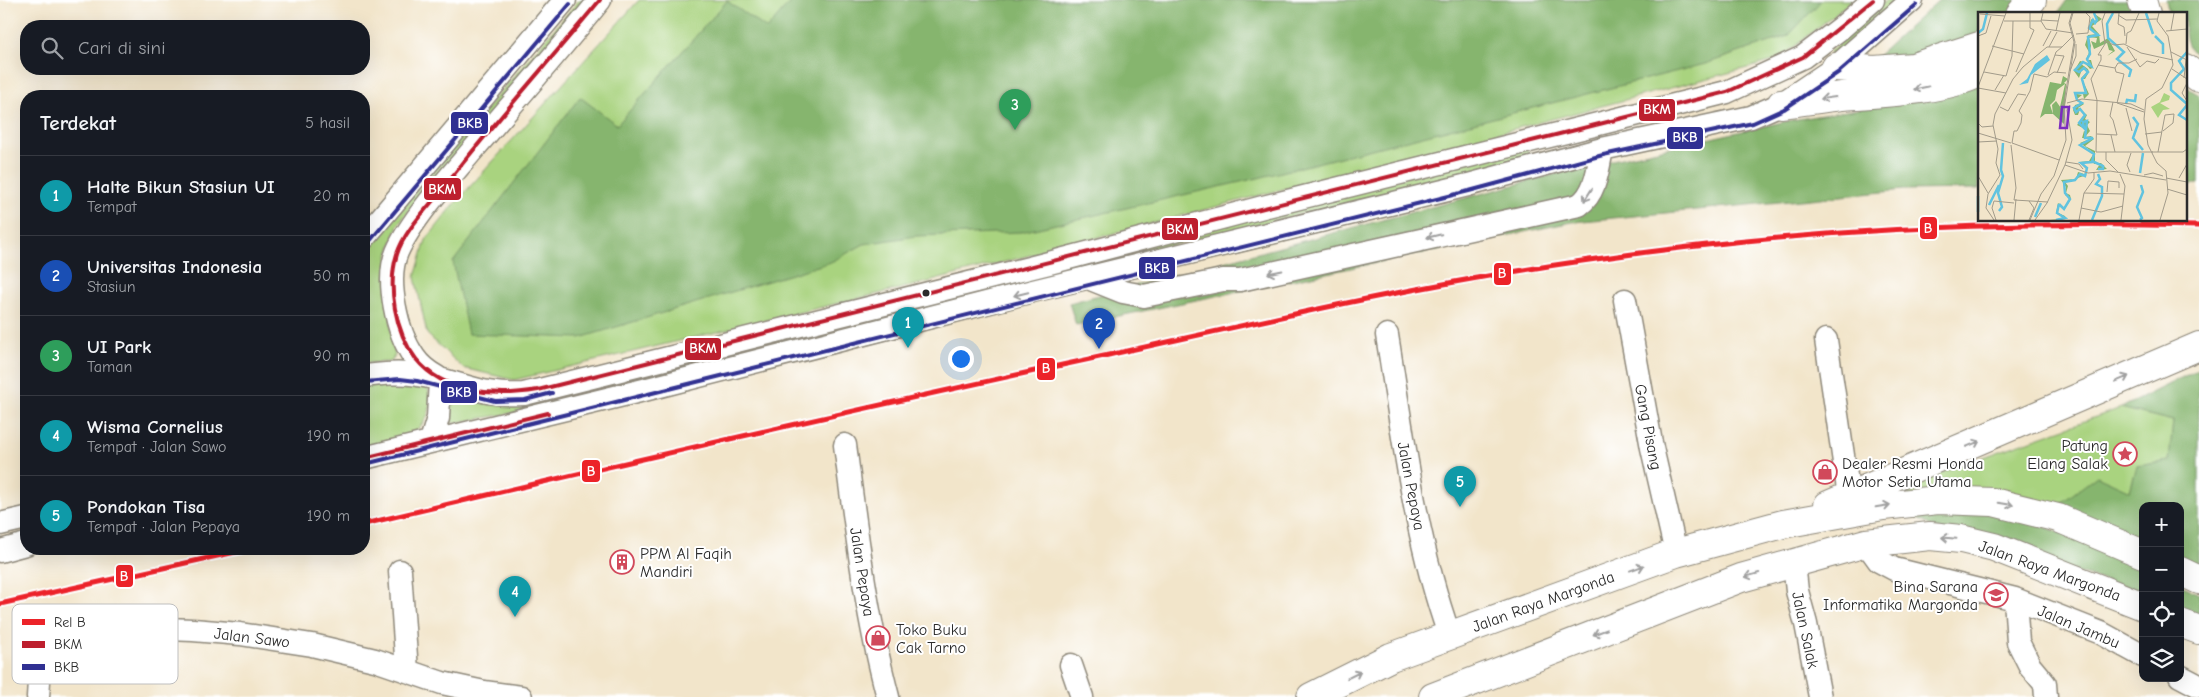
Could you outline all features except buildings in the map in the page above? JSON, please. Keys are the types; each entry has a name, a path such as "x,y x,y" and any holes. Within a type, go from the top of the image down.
{"main road":[{"path":"2022,12 2032,0"},
{"path":"2045,12 2054,0"},
{"path":"1836,67 1874,70 1906,68 1978,46"},
{"path":"2186,69 2199,78"},
{"path":"1780,104 1831,97 1905,91 1947,83 1978,73"},
{"path":"1783,524 2199,346"},
{"path":"1783,524 1904,503 1957,500 1993,502 2058,518 2139,552"},
{"name":"Jalan Raya Margonda","path":"1310,697 1391,657 1449,634 1676,553 1783,524"},
{"name":"Jalan Raya Margonda","path":"1433,697 1472,690 1741,578 1866,542 1930,536 1977,543 1994,547 2139,604"},
{"path":"2184,573 2199,580"}],"street":[{"path":"370,231 565,0"},
{"path":"600,0 452,175 407,234 397,253 392,276 396,306 404,341 415,359 426,371 440,379 468,389 495,394 524,394 1727,92 1803,57 1842,28 1873,0"},
{"path":"370,456 1468,185 1602,149 1751,117 1780,104 1836,67 1912,0"},
{"path":"1088,278 1123,292 1144,296 1223,280 1249,278 1579,205 1587,199 1595,181 1602,149"},
{"name":"Gang Pisang","path":"1625,300 1652,448 1676,553"},
{"name":"Jalan Pepaya","path":"1386,335 1428,569 1449,634"},
{"path":"1826,340 1849,496"},
{"path":"370,376 400,373 440,379"},
{"path":"431,441 438,418 440,379"},
{"name":"Jalan Pepaya","path":"845,445 856,535 879,663 888,697"},
{"path":"0,524 20,519"},
{"path":"1866,542 1879,561 1894,569 2015,599 2018,642 2030,666 2044,684 2046,697"},
{"path":"0,551 20,546"},
{"name":"Jalan Salak","path":"1794,563 1797,592 1806,624 1820,697"},
{"path":"400,571 407,671"},
{"name":"Jalan Jambu","path":"2015,599 2101,633 2139,654"},
{"name":"Jalan Sawo","path":"178,629 240,634 340,651 407,671 431,688 521,697"},
{"path":"1071,665 1082,697"},
{"path":"2184,678 2199,686"},
{"name":"Jalan Sawo","path":"38,697 39,684"}],"green space":[{"path":"579,0 591,0 421,195 398,225 388,255 391,332 395,355 391,362 370,363 370,245"},
{"path":"639,0 1852,0 1778,60 924,283 514,380 463,368 427,334 415,277 426,240 457,201"},
{"path":"792,0 1822,0 1788,36 1705,64 1258,178 1021,232 916,236 864,244 831,262 580,338 468,334 453,262 580,97 617,125 727,1 767,29"},
{"path":"1887,0 1897,0 1834,55 1829,52"},
{"path":"1939,0 2027,0 2017,12 1978,12 1978,41 1942,55 1874,59"},
{"path":"2067,0 2131,0 2134,12 2058,12"},
{"path":"2166,0 2199,0 2199,57 2190,48 2186,38 2186,12 2169,12"},
{"path":"1978,85 1978,189 1904,190 1572,222 1076,325 1069,303 1590,165 1792,120 1931,97"},
{"path":"2186,87 2199,95 2199,184 2186,184"},
{"path":"1527,148 1529,156 1411,187 1172,245 513,413 453,423 447,416 448,396 452,392 488,401"},
{"path":"2199,369 2199,572 2184,566 2184,502 2139,502 2139,545 2053,509 2097,476 2130,491 2137,466 2169,461 2173,421 2121,408"},
{"path":"370,383 421,383 428,389 431,401 426,418 413,432 394,440 370,446"},
{"path":"2121,408 2173,421 2170,461 2137,466 2130,491 2053,509 1866,499"},
{"path":"1997,511 2074,537 2139,566 2139,591 1947,534 1904,512"},
{"path":"2184,587 2199,594 2199,614 2184,608"}],"rail line":[{"name":"B","path":"370,523 826,417 1342,304 1522,270 1659,251 1813,235 1890,230 2044,225 2199,226"},
{"name":"B","path":"0,604 222,555"}],"transit line":[{"name":"BKM","path":"600,0 416,221 405,237 397,254 394,267 393,294 398,322 403,336 416,359 428,371 441,380 456,386 472,390 506,393 538,390 1727,92 1803,57 1873,0"},
{"name":"BKB","path":"370,241 570,4"},
{"name":"BKB","path":"370,463 1469,191 1603,155 1753,123 1784,109 1839,72 1916,5"},
{"name":"BKB","path":"370,382 400,379 417,381 495,401 525,400 552,393"},
{"name":"BKM","path":"370,457 548,413"}],"place":[{"name":"UI Park","path":"1015,130"},
{"name":"Halte Bikun Stasiun UI","path":"908,348"},
{"name":"Universitas Indonesia","path":"1099,349"},
{"name":"Patung Elang Salak","path":"2125,454"},
{"name":"Dealer Resmi Honda Motor Setia Utama","path":"1825,472"},
{"name":"Pondokan Tisa","path":"1460,507"},
{"name":"PPM Al Faqih Mandiri","path":"622,562"},
{"name":"Bina Sarana Informatika Margonda","path":"1996,595"},
{"name":"Wisma Cornelius","path":"515,617"},
{"name":"Toko Buku Cak Tarno","path":"878,638"}]}
